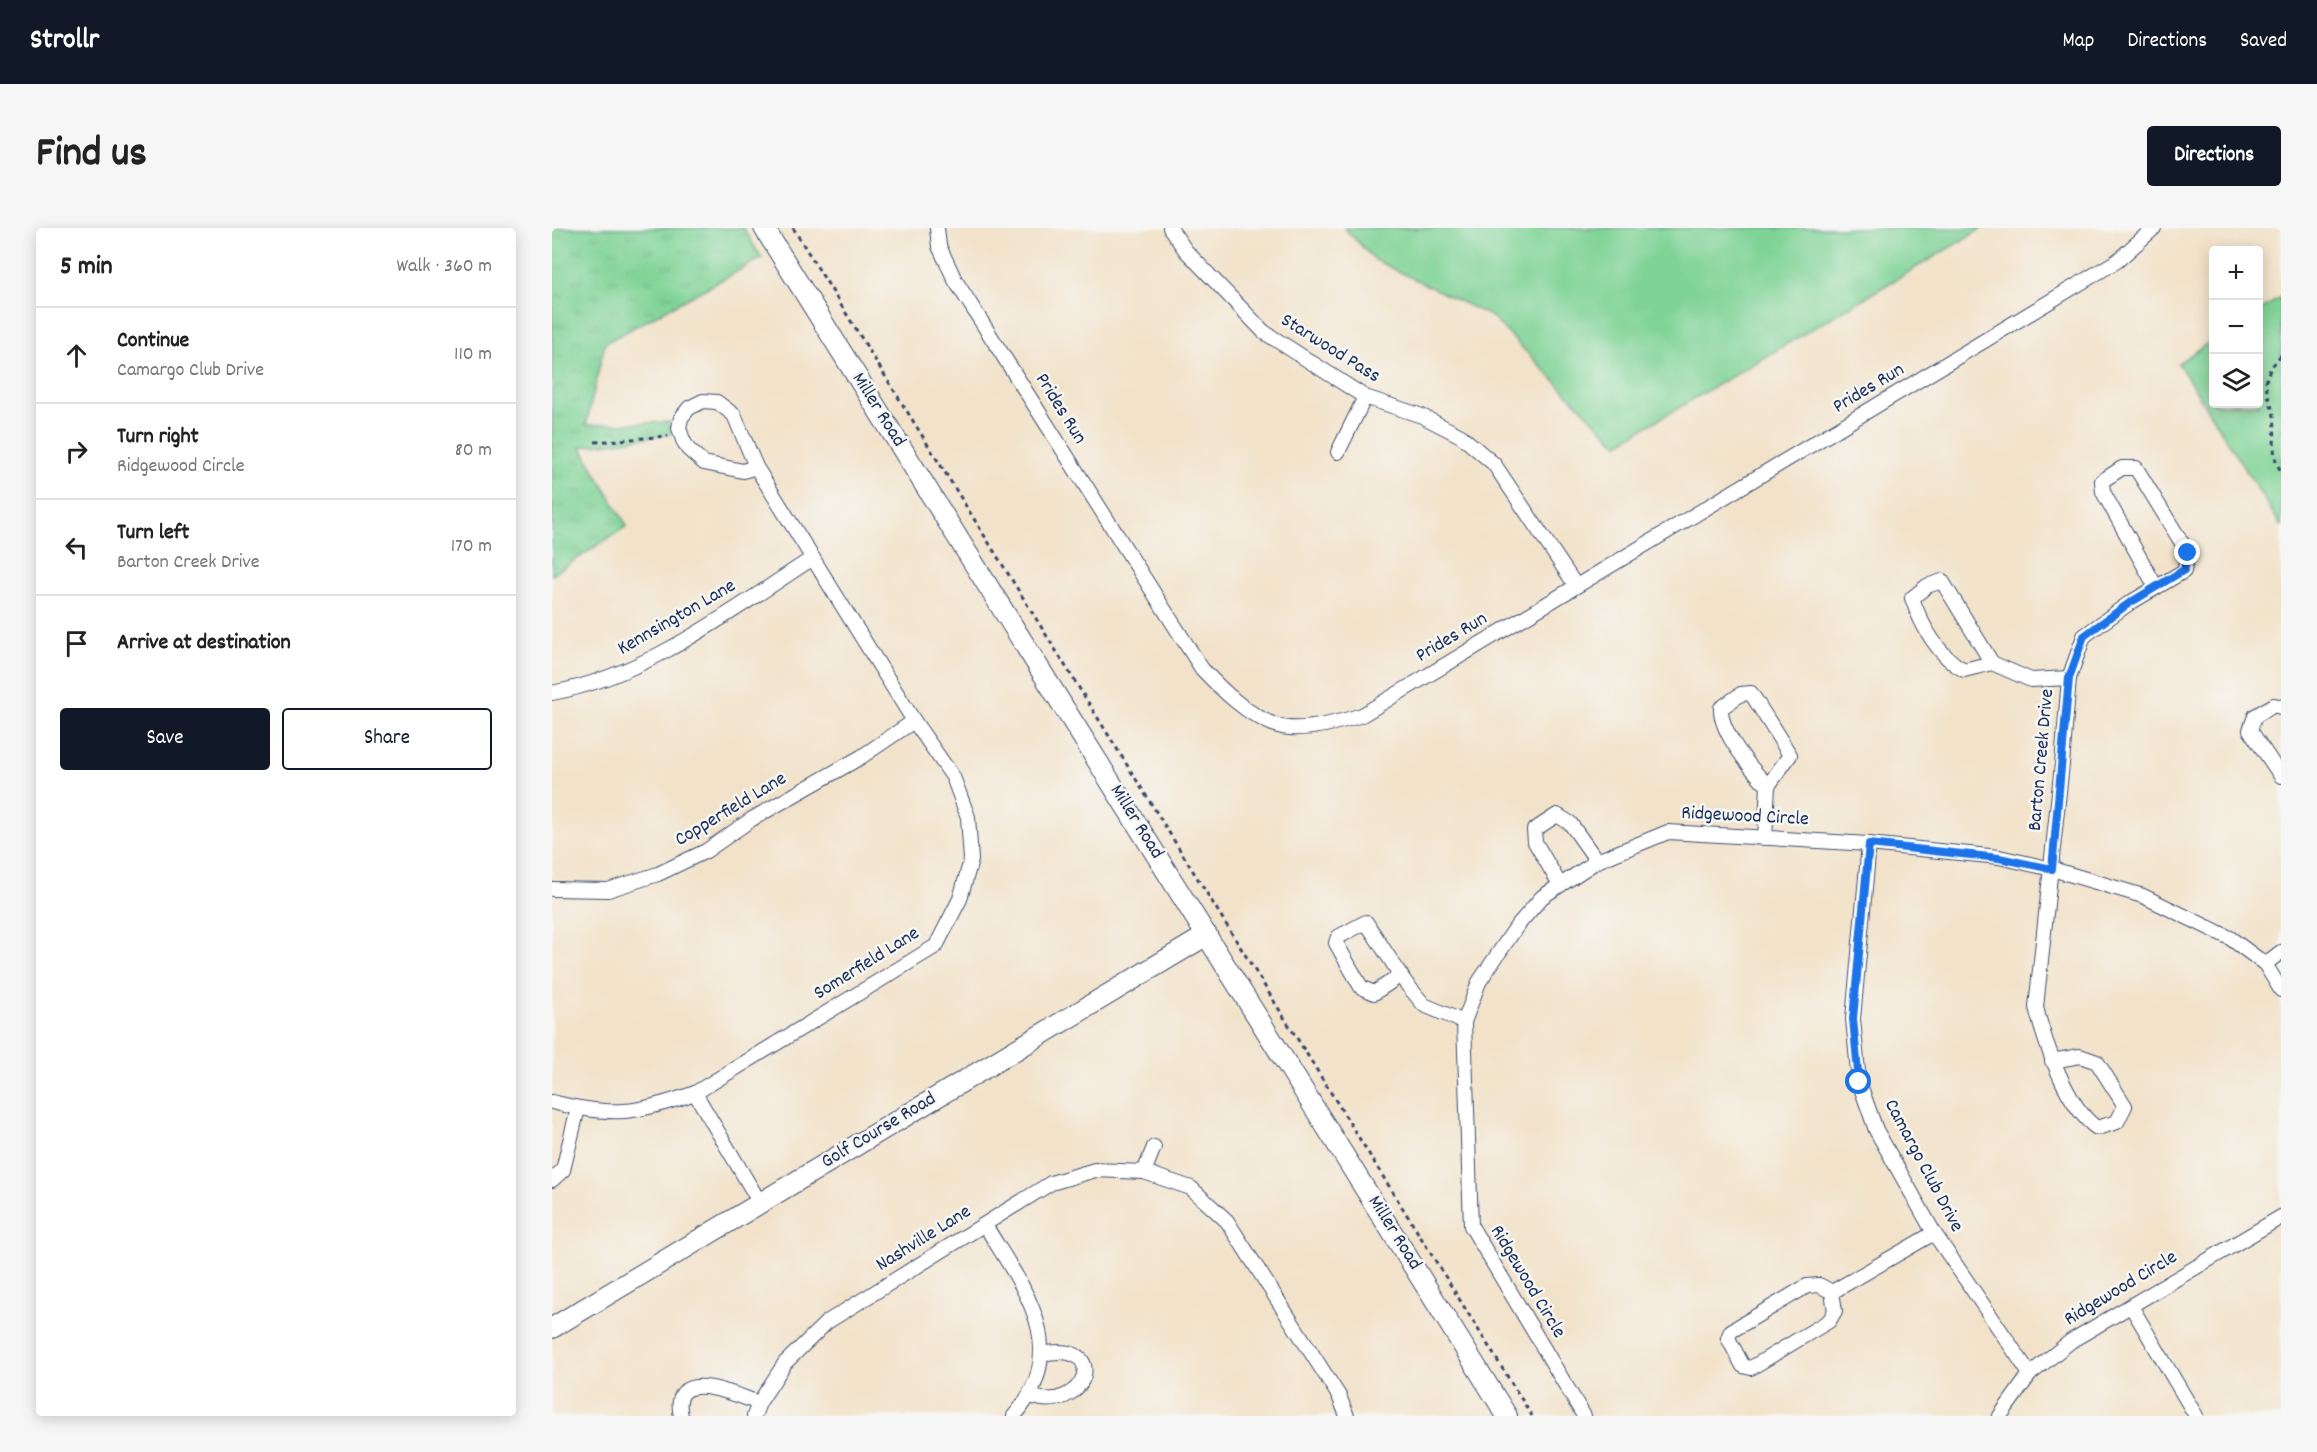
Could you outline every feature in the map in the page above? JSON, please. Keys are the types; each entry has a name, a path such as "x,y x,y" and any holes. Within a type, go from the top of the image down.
{"street":[{"name":"Miller Road","path":"764,228 1508,1416"},
{"name":"Prides Run","path":"937,228 939,246 955,280 1202,669 1228,697 1277,726 1323,726 1362,715 2051,303 2117,261 2154,228"},
{"name":"Starwood Pass","path":"1170,228 1186,251 1264,332 1365,397 1422,416 1461,436 1494,464 1576,586"},
{"path":"1338,452 1365,397"},
{"name":"Somerfield Lane","path":"552,1102 593,1112 625,1113 658,1107 695,1093 936,946 960,899 971,860 968,817 953,777 914,721 756,467 734,415 717,402 703,401 689,408 681,418 679,428 681,435"},
{"path":"681,435 688,449 704,463 743,471 756,467"},
{"name":"Barton Creek Drive","path":"2052,1060 2080,1056 2097,1062 2125,1106 2117,1122 2097,1128 2086,1121 2052,1060 2043,1039 2036,1007 2052,869 2069,678 2084,636 2184,570 2188,553 2136,468 2122,468 2102,481 2103,492 2156,587"},
{"name":"Kennsington Lane","path":"552,693 580,688 631,669 813,558"},
{"path":"1992,663 1964,670 1950,662 1918,618 1912,598 1927,586 1942,581 1992,663 2031,680 2069,678"},
{"path":"1765,838 1768,786 1790,755 1751,693 1741,694 1721,708 1720,720 1753,771 1768,786"},
{"path":"2281,707 2274,705 2255,716 2250,729 2281,776"},
{"name":"Copperfield Lane","path":"552,890 608,890 668,869 706,851 752,819 861,757 914,721"},
{"path":"1560,885 1535,842 1534,830 1544,822 1557,815 1570,823 1597,861"},
{"name":"Ridgewood Circle","path":"1584,1416 1471,1226 1464,1022 1479,982 1497,954 1542,897 1597,861 1668,832 1869,844 1999,858 2052,869 2143,897 2230,938 2265,964 2281,990"},
{"name":"Camargo Club Drive","path":"1869,844 1853,1019 1859,1082 1876,1130 1934,1233 2031,1374"},
{"path":"1401,975 1374,993 1361,987 1335,943 1338,937 1366,922 1424,1005 1464,1022"},
{"name":"Golf Course Road","path":"552,1328 1207,935"},
{"path":"2265,964 2281,952"},
{"path":"695,1093 760,1203"},
{"path":"552,1180 563,1170 578,1108"},
{"path":"1144,1172 1154,1147"},
{"name":"Nashville Lane","path":"681,1416 679,1407 684,1394 697,1385 714,1387 757,1410 786,1363 827,1322 1051,1183 1095,1170 1144,1172 1191,1188 1227,1221 1339,1396 1347,1416"},
{"name":"Ridgewood Circle","path":"2000,1416 2031,1374 2071,1341 2281,1217"},
{"path":"985,1225 1017,1278 1036,1317 1042,1354 1039,1377 1031,1396 1014,1416"},
{"path":"1832,1292 1934,1233"},
{"path":"1819,1284 1832,1292 1835,1311 1829,1321 1751,1368 1743,1366 1728,1338 1731,1331 1807,1286 1819,1284"},
{"path":"2131,1306 2196,1416"},
{"path":"1031,1396 1042,1406 1057,1410 1072,1406 1082,1395 1084,1388 1086,1380 1082,1365 1071,1354 1054,1352 1042,1354"}],"path":[{"path":"793,228 1532,1416"},
{"path":"2281,355 2270,369 2266,383 2274,417 2273,448 2276,464 2281,471"},
{"path":"595,442 681,435"}],"green space":[{"path":"552,228 743,228 762,258 605,343 586,425 670,422 671,434 581,447 627,526 552,575"},
{"path":"1344,228 1983,228 1617,444 1492,317 1375,260"},
{"path":"2281,297 2281,526 2178,363 2209,343 2209,408 2263,408 2263,308"}],"route":[{"path":"1859,1082 1853,1019 1869,844 1999,858 2052,869 2069,678 2084,636 2128,604 2184,570 2188,553"}]}
